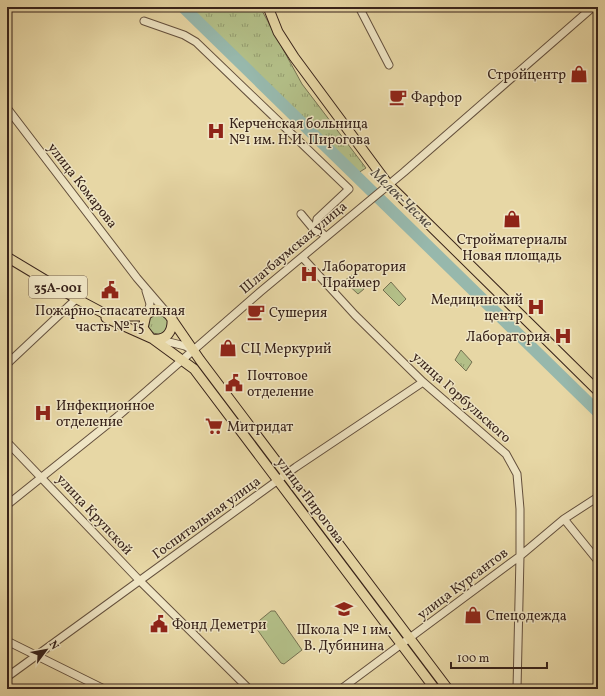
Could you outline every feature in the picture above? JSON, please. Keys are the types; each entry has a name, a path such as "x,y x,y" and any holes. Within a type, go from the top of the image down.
{"main road":[{"path":"268,7 278,32 294,58 386,186 598,391"},
{"name":"35А-001","path":"7,256 76,300"},
{"name":"35А-001","path":"7,261 108,317"},
{"path":"108,317 125,317 160,309 171,317 173,328 168,335 160,339 152,338 143,328 144,319 147,313"},
{"name":"улица Пирогова","path":"108,317 152,338 194,369 435,689"},
{"name":"улица Комарова","path":"171,317 192,350"},
{"name":"улица Пирогова","path":"192,350 287,473 409,639 448,689"}],"street":[{"path":"359,7 389,65"},
{"name":"Шлагбаумская улица","path":"7,505 118,416 192,350 386,186 593,7"},
{"path":"144,22 184,35 196,42 348,189 317,219 315,228"},
{"name":"улица Комарова","path":"7,108 137,278 171,317"},
{"path":"301,214 325,238"},
{"name":"улица Горбульского","path":"302,257 355,315 423,382 506,454 517,474 520,509 517,689"},
{"name":"улица Комарова","path":"137,278 149,299 147,313"},
{"path":"7,364 76,300"},
{"path":"152,338 185,346 192,350"},
{"name":"Госпитальная улица","path":"7,677 287,473 423,382"},
{"name":"улица Крупской","path":"7,442 140,581 249,689"},
{"name":"улица Курсантов","path":"341,689 520,556 564,519 598,497"},
{"path":"564,519 598,561"},
{"path":"7,641 104,689"}],"green space":[{"path":"190,7 260,7 302,84 366,168 358,173"},
{"path":"352,275 364,289 358,294 344,281"},
{"path":"391,282 406,299 399,306 383,290"},
{"path":"154,314 162,314 168,320 168,328 162,334 154,334 148,328 148,320"},
{"path":"461,350 472,362 466,371 455,360"},
{"path":"286,479 403,635 399,635 286,484"},
{"path":"271,611 275,611 302,650 284,664 281,663 254,625"},
{"path":"413,650 449,689 440,689 414,654"}],"waterway":[{"name":"Мелек-Чесме","path":"183,7 598,412"}],"place":[{"name":"Стройцентр","path":"579,74"},
{"name":"Фарфор","path":"398,97"},
{"name":"Керченская больница №1 им. Н.И. Пирогова","path":"216,131"},
{"name":"Стройматериалы Новая площадь","path":"512,219"},
{"name":"Лаборатория Праймер","path":"309,274"},
{"name":"Пожарно-спасательная часть № 15","path":"110,290"},
{"name":"Медицинский центр","path":"536,307"},
{"name":"Сушерия","path":"256,312"},
{"name":"Лаборатория","path":"563,336"},
{"name":"СЦ Меркурий","path":"228,348"},
{"name":"Почтовое отделение","path":"234,383"},
{"name":"Инфекционное отделение","path":"43,413"},
{"name":"Митридат","path":"214,426"},
{"name":"Школа № 1 им. В. Дубинина","path":"344,609"},
{"name":"Спецодежда","path":"473,615"},
{"name":"Фонд Деметри","path":"159,624"}]}
